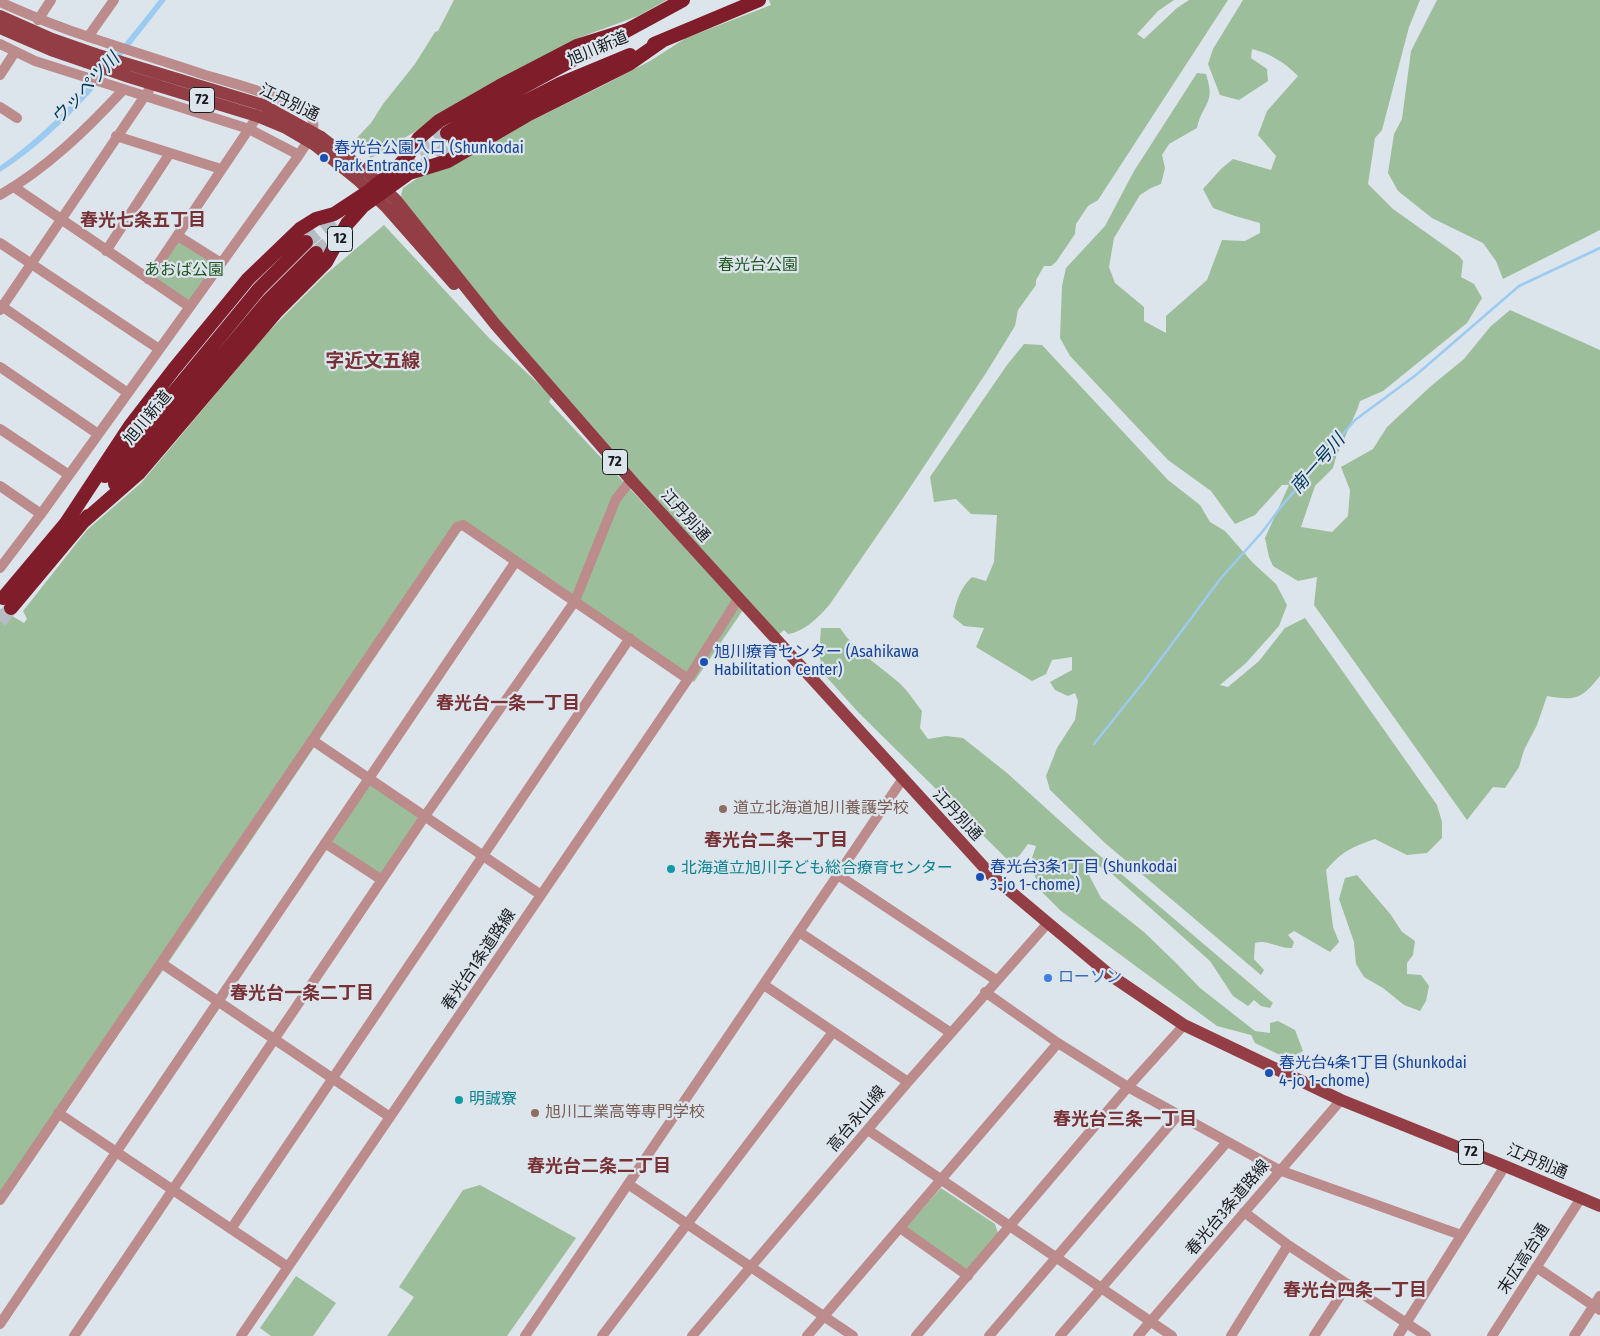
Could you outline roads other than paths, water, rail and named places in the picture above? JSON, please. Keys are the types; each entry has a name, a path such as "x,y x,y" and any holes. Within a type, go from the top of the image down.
{"highway":[{"name":"旭川新道","path":"683,0 508,95 451,137 560,84 759,0"},
{"name":"12","path":"82,522 138,473 277,311 326,262 347,224 396,169 419,138 439,121 500,86 578,46 628,30"},
{"name":"12","path":"66,523 130,426 174,369 248,279 300,229 316,219 334,214 409,173 448,161 529,114 629,64 662,41"},
{"name":"旭川新道","path":"306,242 259,289 66,523 7,603 82,522 268,301 316,254"}],"main road":[{"name":"江丹別通","path":"0,16 90,58"},
{"name":"江丹別通","path":"0,28 28,40 264,105 318,141 377,190 396,200 495,324 631,480 902,780 992,876 1110,975 1184,1025 1341,1100 1600,1206"}],"street":[{"path":"38,20 51,0"},
{"path":"88,37 114,0"},
{"path":"0,2 38,20 271,95 305,112 312,118 314,127 299,155 0,568"},
{"path":"0,44 35,61 249,129 299,155"},
{"path":"0,75 15,52"},
{"path":"128,392 1,307 145,96 166,62"},
{"path":"0,195 44,165 91,125 121,89"},
{"path":"148,279 271,95"},
{"path":"0,107 17,118"},
{"path":"116,136 221,169"},
{"path":"106,251 170,152"},
{"path":"14,187 190,307"},
{"path":"178,236 221,263"},
{"path":"0,243 160,349"},
{"path":"0,367 98,434"},
{"path":"0,429 68,475"},
{"path":"74,1336 425,816 575,601 616,499 631,480"},
{"path":"0,486 40,514"},
{"path":"0,1200 457,527 463,525 688,679"},
{"path":"0,1324 516,561"},
{"name":"春光台1条道路線","path":"241,1336 688,679 738,598"},
{"path":"231,1229 630,638"},
{"path":"312,740 541,895"},
{"path":"525,1336 902,780"},
{"path":"325,843 382,880"},
{"path":"838,875 996,980"},
{"name":"高台永山線","path":"692,1336 985,992 1047,924"},
{"path":"799,932 951,1033"},
{"path":"161,963 390,1117"},
{"path":"764,985 908,1082"},
{"path":"985,992 1058,1043 1128,1087 1279,1170 1461,1235"},
{"path":"916,1336 1128,1087 1184,1025"},
{"path":"602,1336 833,1032"},
{"path":"807,1336 1058,1043"},
{"name":"春光台3条道路線","path":"1138,1336 1341,1100"},
{"path":"58,1113 288,1267"},
{"path":"989,1336 1179,1114"},
{"path":"868,1130 1172,1336"},
{"path":"1060,1336 1227,1142"},
{"path":"1398,1336 1505,1166"},
{"path":"628,1184 853,1336"},
{"name":"末広高台通","path":"1492,1336 1580,1198"},
{"path":"1244,1212 1288,1245 1426,1336"},
{"path":"900,1228 968,1276"},
{"path":"1231,1336 1288,1245"},
{"path":"1536,1267 1597,1308"},
{"path":"1314,1336 1348,1284"},
{"path":"1574,1336 1597,1308 1600,1296"}],"water":[{"name":"ウッペツ川","path":"159,0 166,0 90,93 48,136 0,172 0,166 45,130 86,89"}],"waterway":[{"name":"南一号川","path":"1094,744 1145,680 1221,578 1263,531 1280,508 1355,420 1416,375 1519,286 1600,248"}],"tunnel":[{"path":"402,165 447,133"},
{"path":"420,169 455,142"},
{"path":"306,242 344,211"},
{"path":"316,253 343,231"},
{"path":"0,621 11,608"}],"place":[{"name":"春光台公園入口 (Shunkodai Park Entrance)","path":"324,158"},
{"name":"旭川療育センター (Asahikawa Habilitation Center)","path":"704,662"},
{"name":"道立北海道旭川養護学校","path":"723,809"},
{"name":"北海道立旭川子ども総合療育センター","path":"671,869"},
{"name":"春光台3条1丁目 (Shunkodai 3-jo 1-chome)","path":"980,877"},
{"name":"ローソン","path":"1048,978"},
{"name":"春光台4条1丁目 (Shunkodai 4-jo 1-chome)","path":"1269,1073"},
{"name":"明誠寮","path":"459,1100"},
{"name":"旭川工業高等専門学校","path":"535,1113"}],"district":[{"name":"春光七条五丁目","path":"143,221"},
{"name":"字近文五線","path":"373,362"},
{"name":"春光台一条一丁目","path":"508,704"},
{"name":"春光台二条一丁目","path":"776,841"},
{"name":"春光台一条二丁目","path":"302,994"},
{"name":"春光台三条一丁目","path":"1125,1120"},
{"name":"春光台二条二丁目","path":"599,1167"},
{"name":"春光台四条一丁目","path":"1355,1291"}],"park label":[{"name":"春光台公園","path":"758,266"},
{"name":"あおば公園","path":"184,271"}]}
